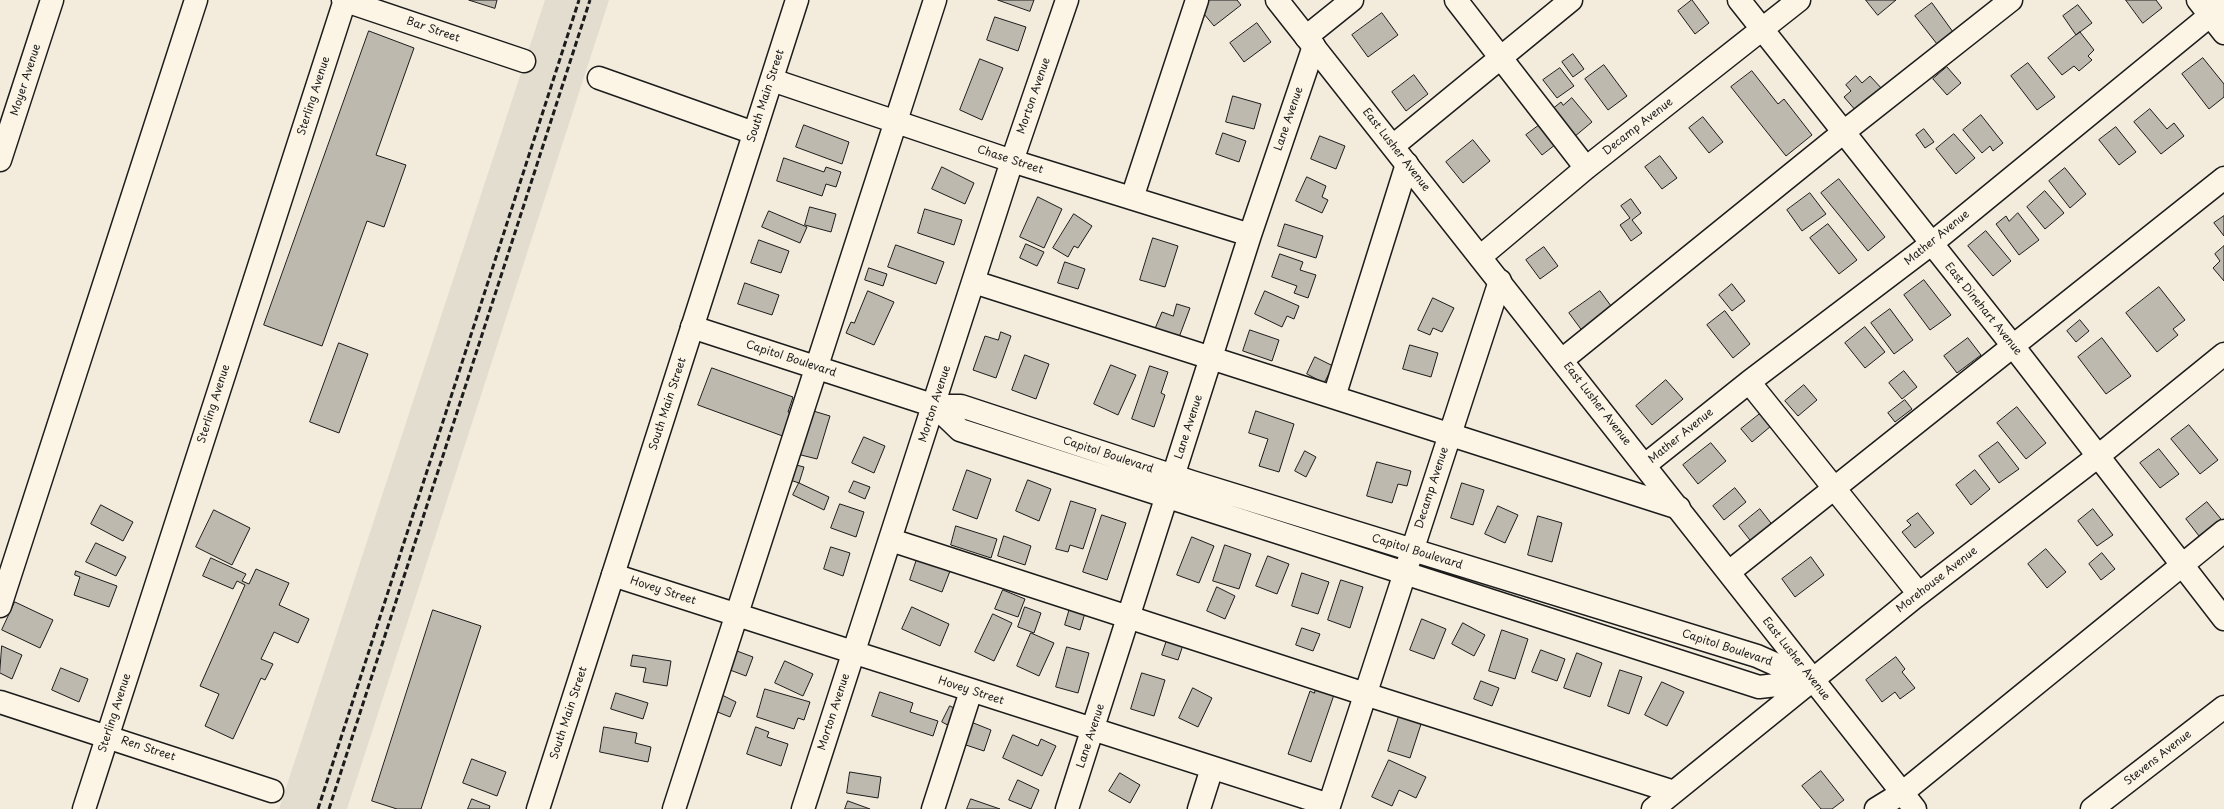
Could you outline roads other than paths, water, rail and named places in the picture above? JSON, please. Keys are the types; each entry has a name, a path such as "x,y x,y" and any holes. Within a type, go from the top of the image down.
{"street":[{"name":"Moyer Avenue","path":"0,160 52,0"},
{"path":"0,606 196,0"},
{"name":"Bar Street","path":"344,0 524,61"},
{"name":"Sterling Avenue","path":"84,809 344,0"},
{"name":"South Main Street","path":"538,809 797,0"},
{"path":"674,809 935,0"},
{"name":"Morton Avenue","path":"803,809 935,406 1012,161 1067,0"},
{"path":"1132,198 1197,0"},
{"name":"East Lusher Avenue","path":"1277,0 1909,801"},
{"path":"1310,42 1352,0"},
{"path":"1456,0 1586,168"},
{"path":"1393,146 1571,0"},
{"name":"East Dinehart Avenue","path":"1739,0 1845,131 1931,244 2013,346 2181,565 2224,618"},
{"name":"Decamp Avenue","path":"1480,257 1586,168 1799,0"},
{"path":"1562,360 1845,131 2011,0"},
{"path":"2211,6 2224,33"},
{"name":"Mather Avenue","path":"1645,465 1749,382 1931,244 2211,6"},
{"name":"Lane Avenue","path":"1067,809 1310,42"},
{"path":"599,78 754,134"},
{"name":"Chase Street","path":"772,80 1012,161 1250,235"},
{"path":"1334,397 1407,164"},
{"path":"1729,572 2224,178"},
{"path":"974,282 1679,508"},
{"name":"Decamp Avenue","path":"1329,807 1500,282"},
{"name":"Capitol Boulevard","path":"692,327 935,406 961,406 1405,574 1759,687 1813,680"},
{"name":"Morehouse Avenue","path":"1653,809 1919,594 2097,456 2224,354"},
{"path":"1749,382 1835,487 1919,594"},
{"name":"Capitol Boulevard","path":"1170,486 1412,551 1757,656 1813,680"},
{"path":"1876,809 1909,801 2181,565 2224,531"},
{"path":"891,540 1365,694 1674,792"},
{"name":"Hovey Street","path":"613,575 1329,807"},
{"path":"933,809 971,691"},
{"name":"Ren Street","path":"0,702 272,791"},
{"name":"Stevens Avenue","path":"2092,809 2224,707"},
{"path":"1199,809 1212,768"}],"railway":[{"path":"318,809 579,0"},
{"path":"329,809 590,0"}]}
